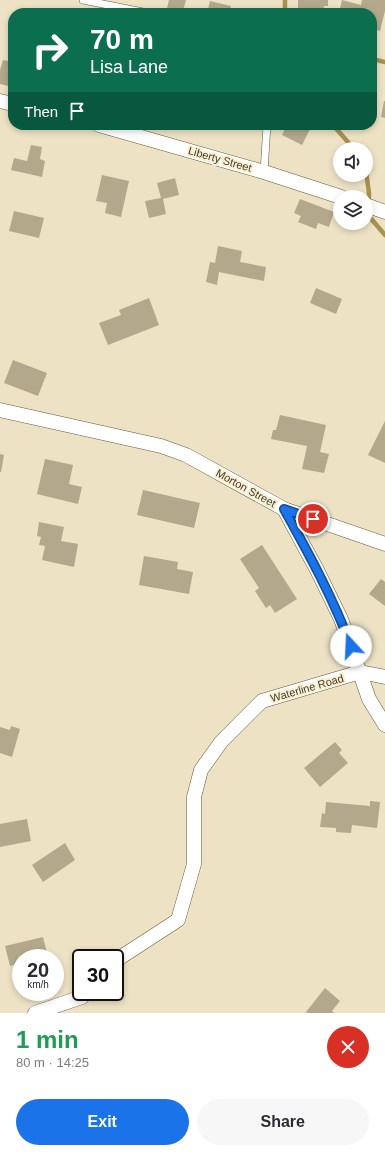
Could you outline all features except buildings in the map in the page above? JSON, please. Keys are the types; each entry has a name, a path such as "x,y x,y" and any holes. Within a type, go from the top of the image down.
{"street":[{"name":"Liberty Street","path":"117,130 264,172 333,194"},
{"path":"373,208 385,212"},
{"name":"Morton Street","path":"0,410 168,448 186,455 284,509 317,570 341,619 369,699 385,725"},
{"path":"284,509 385,544"},
{"name":"Waterline Road","path":"124,955 178,920 194,864 194,797 201,770 221,742 262,701 360,672 385,677"},
{"path":"36,1013 72,1000"}],"lane":[{"path":"83,0 123,8"},
{"path":"264,172 267,130"}],"waterway":[{"path":"285,0 285,8"},
{"path":"377,60 385,62"},
{"path":"337,130 348,142"},
{"path":"368,182 369,193 368,215 385,235"}],"route":[{"path":"313,519 284,509 317,570 341,619 351,646"}]}
